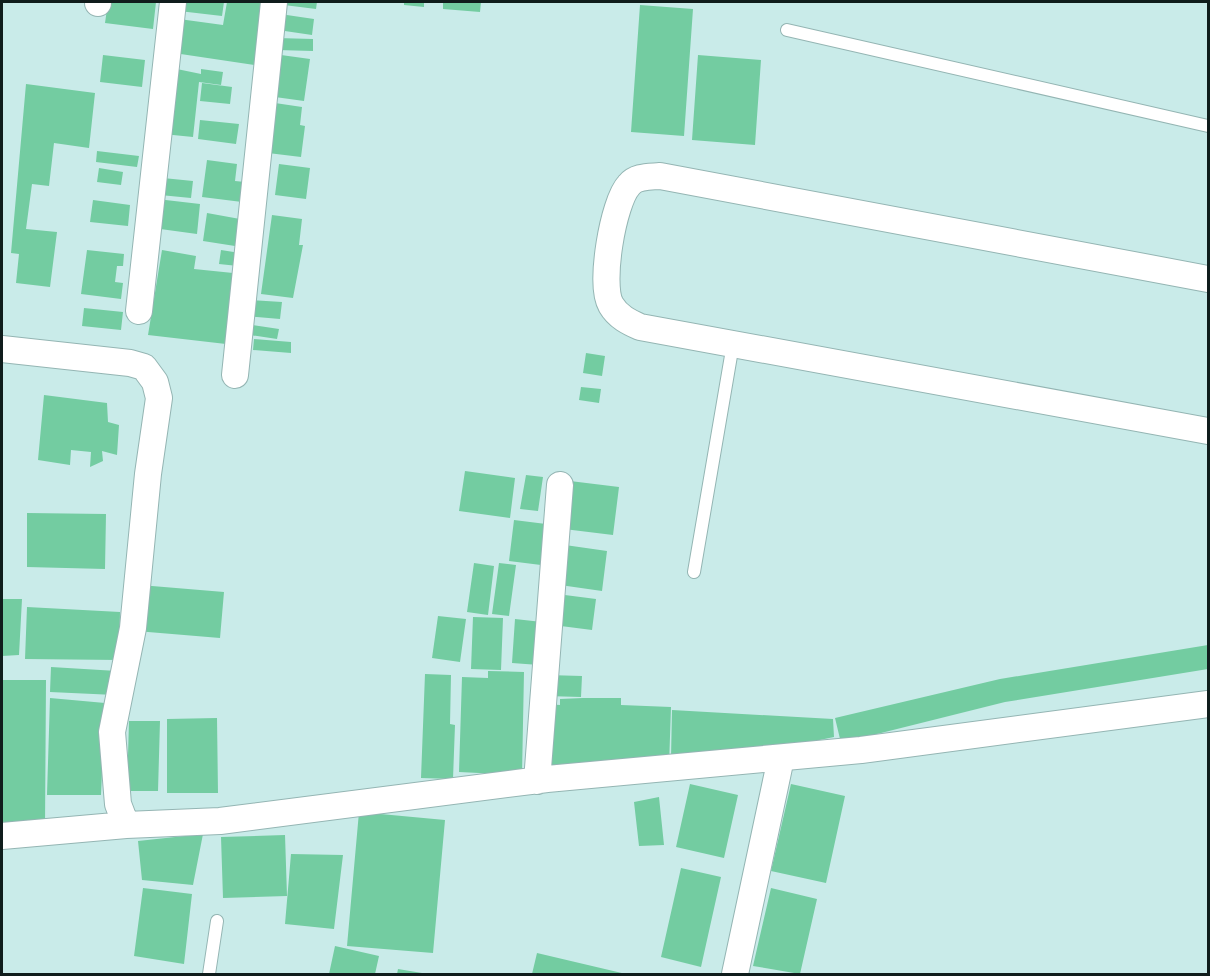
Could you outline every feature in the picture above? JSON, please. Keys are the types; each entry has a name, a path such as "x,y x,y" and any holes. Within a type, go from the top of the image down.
{"street":[{"path":"139,311 173,2"},
{"path":"235,375 274,2"},
{"path":"1209,279 660,176 639,178 629,184 622,198 606,261 606,287 610,305 621,318 640,327 1209,431"},
{"path":"2,349 130,363 144,367 155,382 159,398 148,474 133,628 112,732 118,804 126,825"},
{"path":"537,781 561,485"},
{"path":"2,836 126,825 220,821 537,781 861,750 1209,704"},
{"path":"735,975 781,758"}],"lane":[{"path":"787,30 1209,126"},
{"path":"694,572 733,344"},
{"path":"209,975 217,921"}],"building":[{"path":"108,2 156,2 153,29 105,23"},
{"path":"180,2 224,2 222,16 179,11"},
{"path":"227,2 270,2 261,66 174,53 179,19 223,25"},
{"path":"284,2 317,2 316,9 284,5"},
{"path":"404,2 424,2 424,7 404,5"},
{"path":"443,2 481,2 480,12 443,9"},
{"path":"640,5 693,9 684,136 631,132"},
{"path":"280,14 314,19 312,35 278,30"},
{"path":"277,38 313,39 313,51 277,50"},
{"path":"103,55 145,60 142,87 100,82"},
{"path":"281,55 310,59 304,101 275,97"},
{"path":"698,55 761,60 755,145 692,140"},
{"path":"172,68 201,74 201,69 223,72 221,85 199,82 193,137 163,134"},
{"path":"202,83 232,87 230,104 200,101"},
{"path":"26,84 95,93 89,148 54,143 49,186 32,184 26,229 57,232 50,287 16,283 19,254 11,253"},
{"path":"275,103 302,107 300,125 305,126 301,157 268,153"},
{"path":"200,120 239,124 236,144 198,139"},
{"path":"97,151 139,156 137,167 96,162"},
{"path":"207,160 237,164 235,181 245,182 242,202 202,197"},
{"path":"279,164 310,168 306,199 275,195"},
{"path":"99,168 123,172 121,185 97,182"},
{"path":"163,178 193,181 191,198 160,195"},
{"path":"157,199 200,204 197,234 153,228"},
{"path":"93,200 130,205 128,226 90,222"},
{"path":"207,213 240,219 235,246 203,241"},
{"path":"272,215 302,219 299,245 303,245 293,298 261,294"},
{"path":"87,250 124,254 123,266 117,266 115,282 123,283 121,299 81,294"},
{"path":"162,250 196,256 194,269 233,273 226,344 148,335"},
{"path":"221,250 240,253 238,266 219,264"},
{"path":"249,300 282,302 280,319 247,316"},
{"path":"84,308 123,312 121,330 82,326"},
{"path":"252,325 279,329 277,339 250,335"},
{"path":"254,339 291,342 291,353 253,350"},
{"path":"586,353 605,356 602,376 583,373"},
{"path":"581,387 601,389 599,403 579,400"},
{"path":"44,395 107,403 108,422 119,425 117,455 102,451 103,461 90,467 91,452 71,450 70,465 38,460"},
{"path":"465,471 515,478 510,518 459,511"},
{"path":"526,475 543,477 538,511 520,509"},
{"path":"570,481 619,487 613,535 564,529"},
{"path":"27,513 106,514 105,569 27,567"},
{"path":"514,520 554,525 549,566 509,561"},
{"path":"565,545 607,551 602,591 560,585"},
{"path":"474,563 494,566 488,615 467,612"},
{"path":"499,563 516,565 509,616 492,614"},
{"path":"140,585 224,592 220,638 136,631"},
{"path":"557,594 596,599 592,630 553,625"},
{"path":"2,599 22,599 19,655 2,656"},
{"path":"27,607 120,612 119,660 25,659"},
{"path":"438,616 466,619 460,662 432,658"},
{"path":"473,617 503,618 501,670 471,669"},
{"path":"515,619 542,622 539,665 512,663"},
{"path":"1208,645 1208,669 1005,702 841,743 835,718 1000,679"},
{"path":"51,667 117,671 115,695 50,692"},
{"path":"488,671 524,672 522,775 459,772 462,677 488,678"},
{"path":"425,674 451,675 450,724 455,725 453,779 421,778"},
{"path":"547,675 582,676 581,697 546,696"},
{"path":"2,680 46,680 45,826 2,826"},
{"path":"50,698 105,703 101,795 47,795"},
{"path":"621,698 621,705 671,707 669,766 581,763 581,769 541,767 547,704 560,705 560,699"},
{"path":"672,710 833,719 834,737 810,742 810,747 671,758"},
{"path":"217,718 218,793 167,793 167,719"},
{"path":"129,721 160,721 158,791 127,791"},
{"path":"690,784 738,795 724,858 676,847"},
{"path":"791,784 845,796 826,883 771,871"},
{"path":"659,797 664,845 639,846 634,802"},
{"path":"359,812 445,820 433,953 347,946"},
{"path":"203,834 193,885 142,880 138,841"},
{"path":"285,835 287,896 223,898 221,837"},
{"path":"291,854 343,855 334,929 285,924"},
{"path":"681,868 721,877 701,967 661,957"},
{"path":"143,888 192,894 184,964 134,956"},
{"path":"771,888 817,899 800,974 753,966"},
{"path":"335,946 379,956 375,974 329,974"},
{"path":"537,953 626,974 532,974"},
{"path":"398,969 422,973 422,974 397,974"}]}
